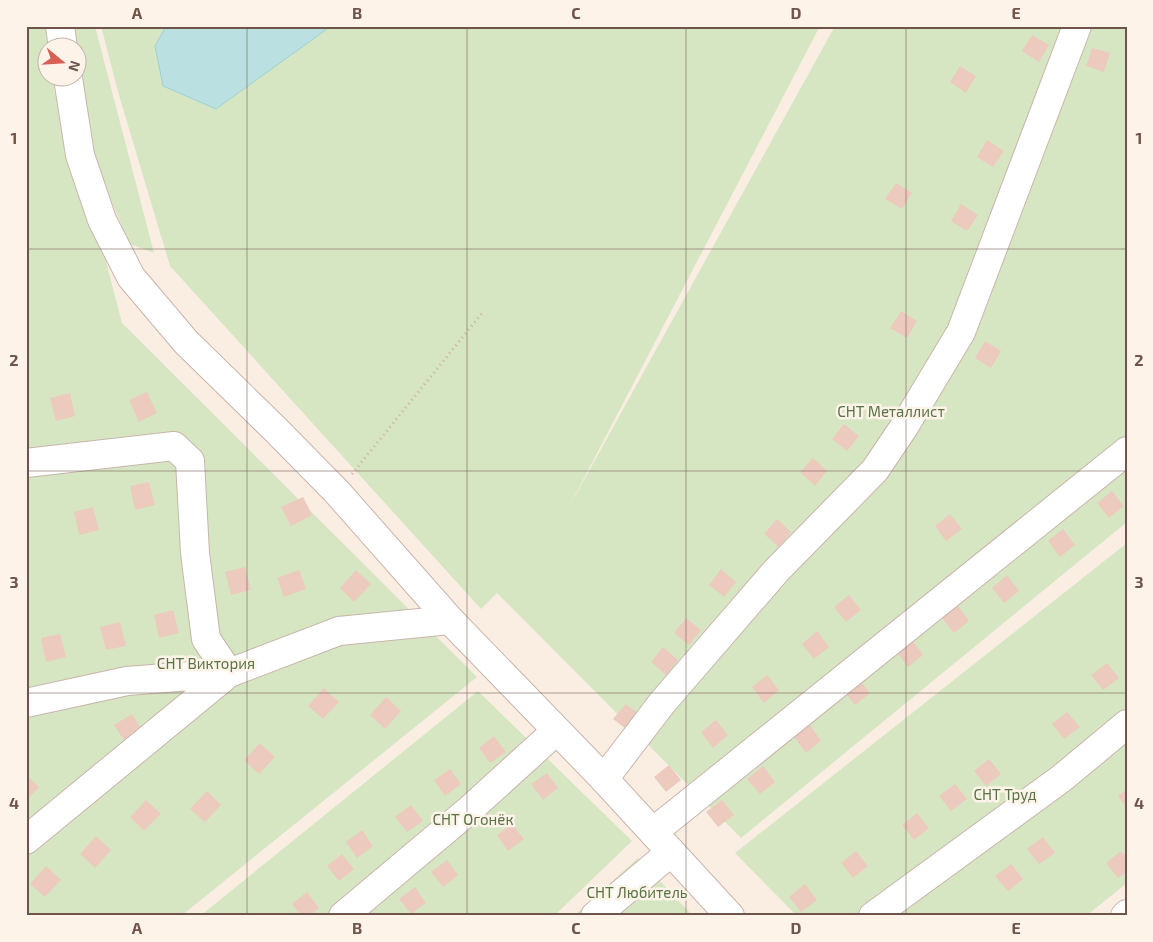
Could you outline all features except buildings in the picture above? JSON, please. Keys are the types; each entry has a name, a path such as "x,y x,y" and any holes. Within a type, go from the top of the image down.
{"street":[{"path":"604,779 662,703 776,570 874,470 904,427 961,332 1077,26"},
{"path":"70,88 80,155 102,220 131,277 186,342 337,492 450,620 604,779 730,916"},
{"path":"26,463 174,446 190,461 195,553 206,639 229,673"},
{"path":"595,916 662,842 1127,451"},
{"path":"26,704 127,681 229,673 339,632 450,620"},
{"path":"26,840 229,673"},
{"path":"873,916 1062,778 1127,724"},
{"path":"343,916 468,811 556,731"}],"path":[{"path":"337,492 483,312"}],"green space":[{"name":"СНТ Виктория","path":"26,26 48,26 49,38 38,38 38,88 54,88 55,95 58,88 61,88 122,323 477,677 181,916 26,916"},
{"path":"74,26 95,26 154,253 130,244 92,157 83,88 88,88 88,38 76,38"},
{"name":"СНТ Металлист","path":"101,26 166,26 155,46 216,108 327,29 328,26 820,26 569,507 835,26 1127,26 1127,522 741,838 497,593 481,609 170,266 118,92"},
{"name":"СНТ Труд","path":"1127,543 1127,883 1086,916 797,916 735,853"},
{"name":"СНТ Огонёк","path":"478,691 632,841 554,916 200,916"},
{"name":"СНТ Любитель","path":"638,858 693,916 574,916"}],"water":[{"path":"166,26 328,26 327,29 216,109 163,86 155,46"}]}
